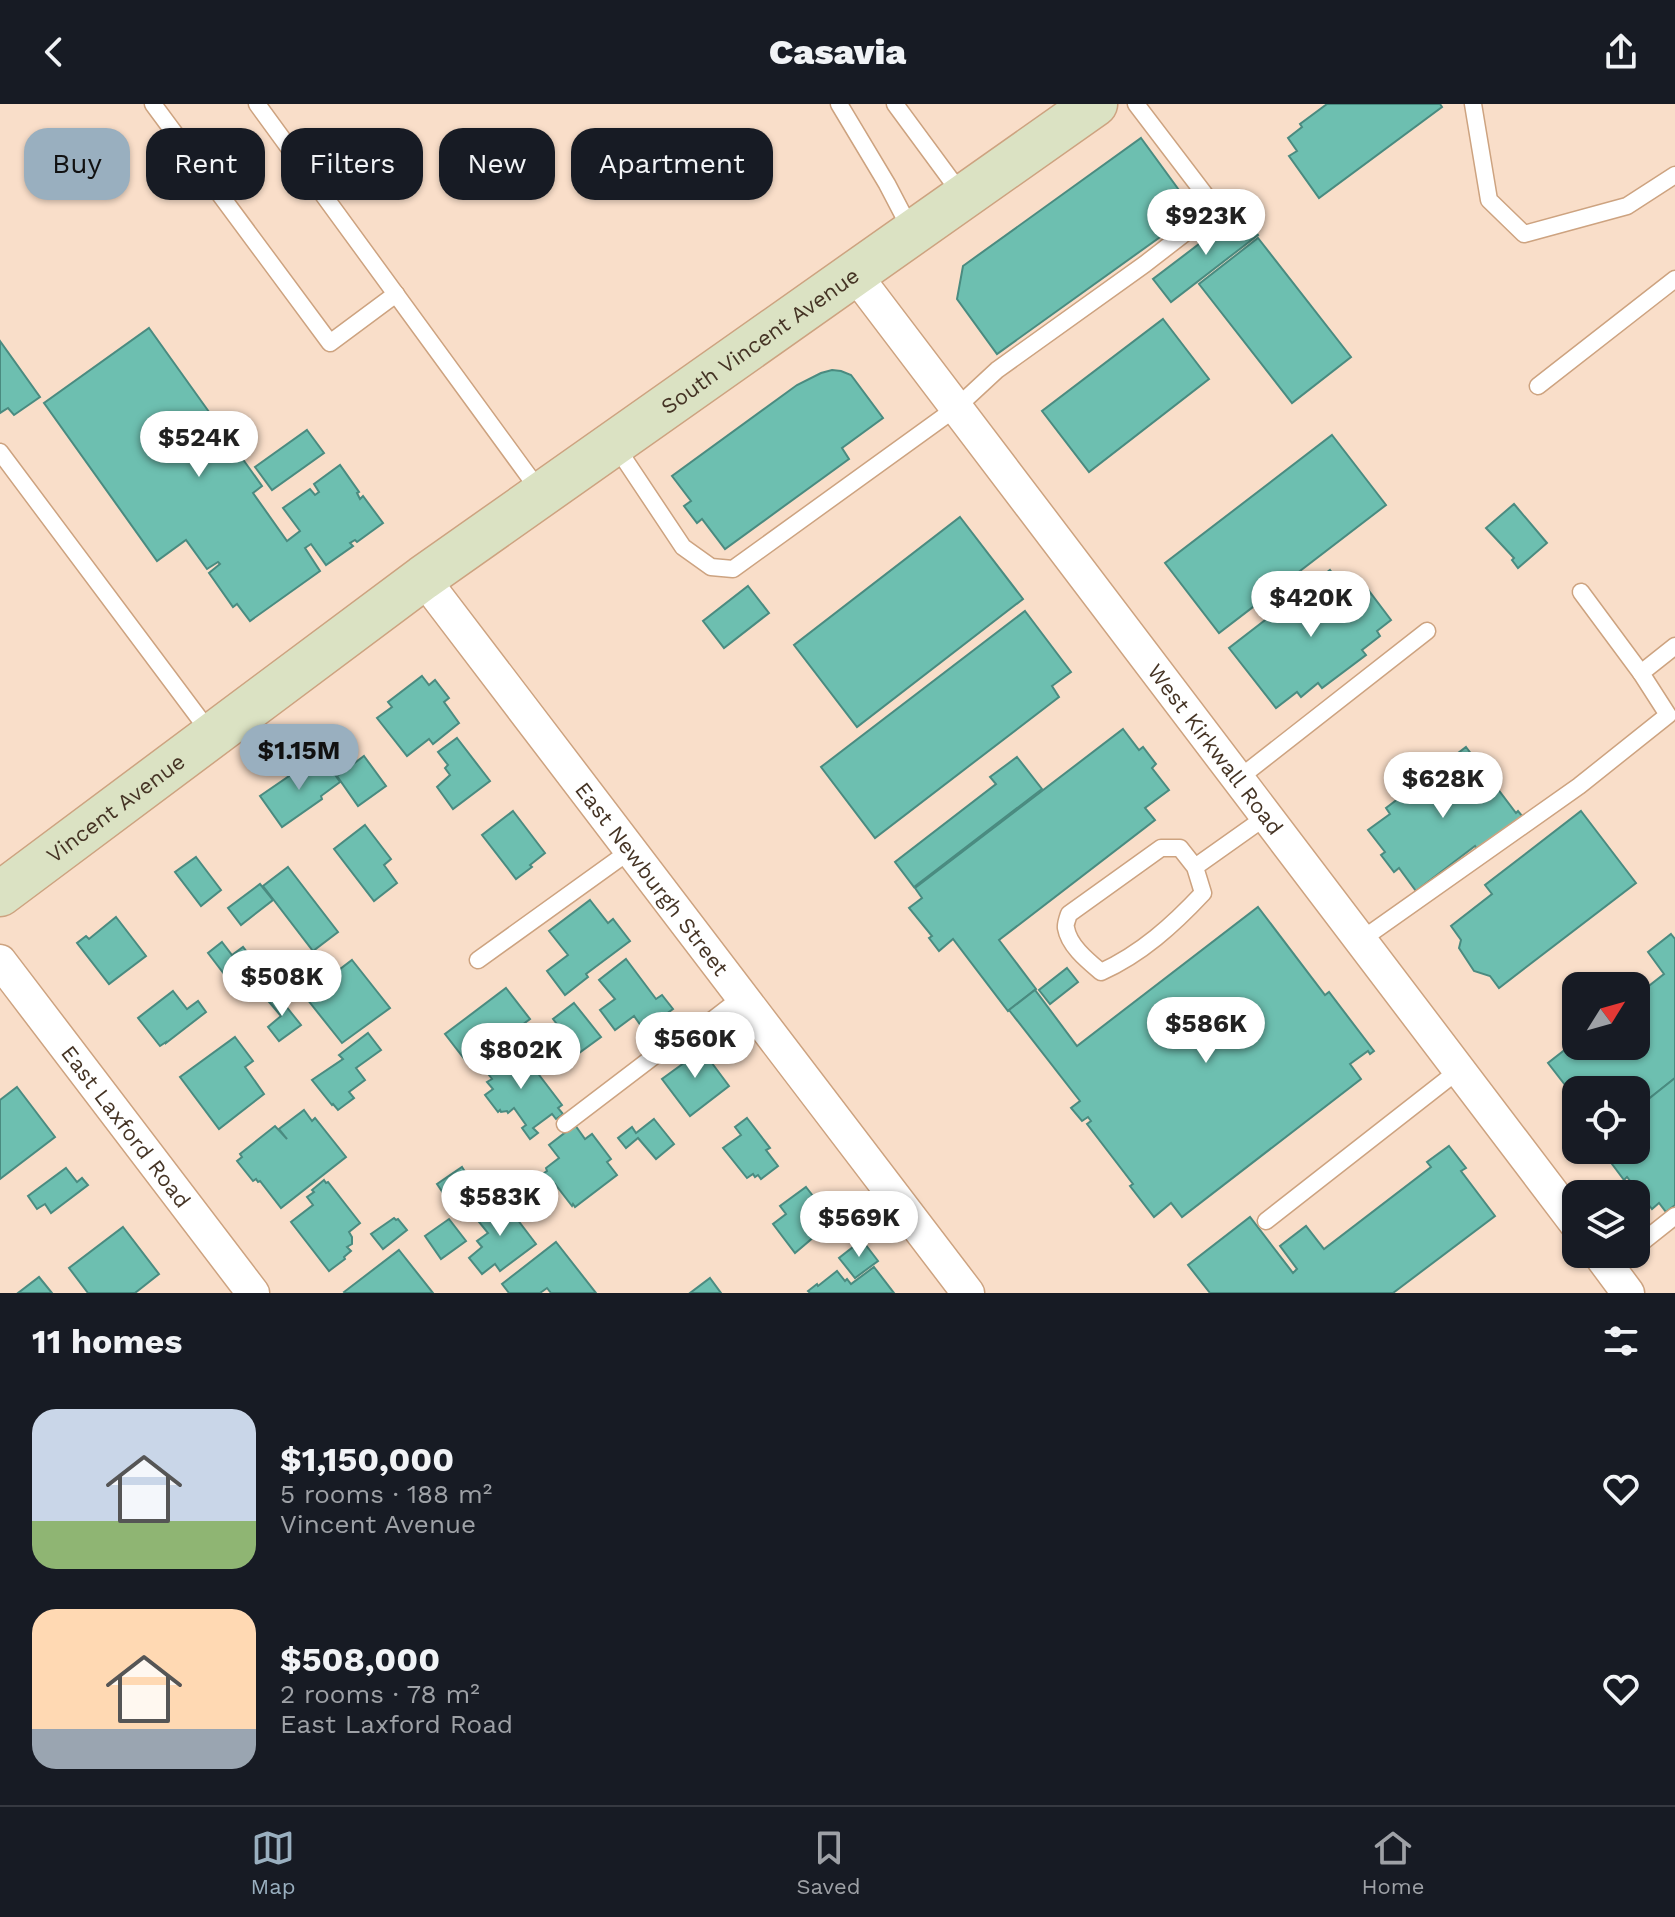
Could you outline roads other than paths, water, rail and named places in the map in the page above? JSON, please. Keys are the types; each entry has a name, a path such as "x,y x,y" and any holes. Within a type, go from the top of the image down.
{"street":[{"name":"South Vincent Avenue","path":"423,578 1095,104"},
{"name":"West Kirkwall Road","path":"854,273 1562,1206"},
{"name":"Vincent Avenue","path":"0,894 423,578"},
{"name":"East Newburgh Street","path":"423,578 968,1293"},
{"name":"East Laxford Road","path":"0,961 253,1293"},
{"path":"1612,1268 1628,1293"}],"lane":[{"path":"153,104 330,343 396,294"},
{"path":"257,104 542,494"},
{"path":"839,104 912,231"},
{"path":"614,443 683,547 711,567 733,569 956,408 997,370 1216,209 1136,104"},
{"path":"1473,104 1489,200 1524,234 1627,206 1675,175"},
{"path":"900,111 963,196"},
{"path":"1538,386 1675,279"},
{"path":"0,452 212,735"},
{"path":"1361,940 1579,786 1668,715 1581,592"},
{"path":"1238,779 1427,631"},
{"path":"1641,673 1675,646"},
{"path":"1195,867 1267,816"},
{"path":"1161,848 1180,848 1195,867 1203,893 1180,918 1119,964 1101,972 1072,941 1065,927 1069,914 1161,848"},
{"path":"478,960 631,850"},
{"path":"565,1124 687,1031 707,1024 742,997"},
{"path":"1266,1221 1459,1070"},
{"path":"1650,1236 1675,1216"}]}
